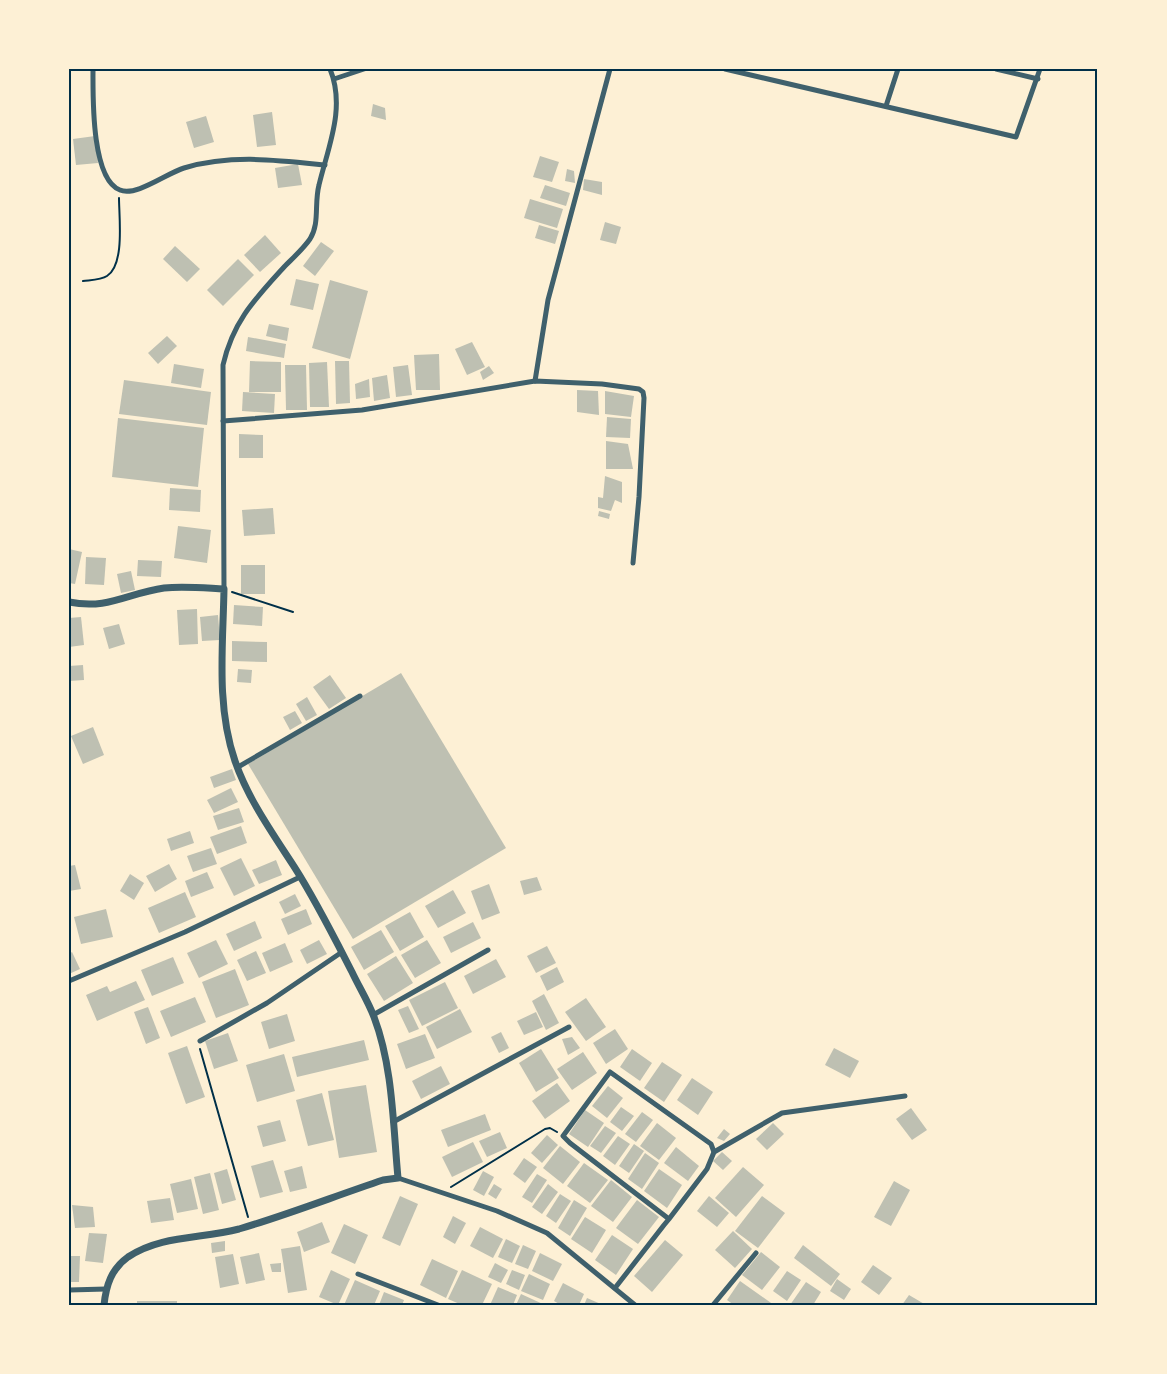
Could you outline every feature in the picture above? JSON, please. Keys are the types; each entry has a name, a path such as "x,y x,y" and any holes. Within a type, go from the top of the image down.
{"street":[{"path":"93,69 93,115 101,165 112,185 118,190 135,190 184,168 229,159 264,159 325,165"},
{"path":"330,69 334,79 336,119 316,198 316,228 254,302 233,332 223,366 223,698 226,728 236,765 256,807 300,877 342,952 381,1036 388,1076 398,1178"},
{"path":"334,79 364,69"},
{"path":"535,381 548,300 610,69"},
{"path":"725,69 753,72 1016,137 1041,69"},
{"path":"886,106 898,69"},
{"path":"996,69 1038,79"},
{"path":"223,420 362,410 535,381 631,387 643,392 644,398 633,563"},
{"path":"69,602 94,605 161,589 185,586 224,589"},
{"path":"236,765 360,696"},
{"path":"69,981 185,932 300,877"},
{"path":"373,1015 488,950"},
{"path":"200,1041 267,1003 342,952"},
{"path":"393,1122 568,1027"},
{"path":"669,1219 562,1135 610,1072 711,1144 714,1152"},
{"path":"615,1288 707,1169 714,1152 782,1113 905,1096"},
{"path":"104,1305 106,1288 112,1273 119,1264 129,1256 152,1245 175,1239 235,1230 383,1180 398,1178 497,1211 546,1233 615,1288 626,1302 635,1305"},
{"path":"713,1305 756,1253"},
{"path":"358,1274 438,1305"},
{"path":"69,1290 106,1288"}],"path":[{"path":"83,281 105,277 111,272 118,255 120,226 118,190"},
{"path":"224,589 293,612"},
{"path":"200,1041 199,1046 250,1225"},
{"path":"444,1192 545,1129 550,1128 562,1135"}],"building":[{"path":"373,104 385,108 386,120 371,116"},
{"path":"272,112 276,145 257,147 253,115"},
{"path":"206,116 214,142 194,148 186,122"},
{"path":"95,136 98,163 76,165 73,139"},
{"path":"540,156 559,162 552,182 533,177"},
{"path":"298,164 302,185 278,188 275,168"},
{"path":"567,169 574,171 575,183 565,181"},
{"path":"584,179 602,182 602,195 583,190"},
{"path":"545,185 570,193 566,206 540,198"},
{"path":"530,199 563,209 557,228 524,218"},
{"path":"605,222 621,227 616,244 600,240"},
{"path":"539,225 559,231 555,244 535,238"},
{"path":"265,235 281,253 260,272 244,255"},
{"path":"321,242 334,251 315,276 303,266"},
{"path":"175,246 200,269 187,282 163,259"},
{"path":"238,259 254,275 223,306 207,290"},
{"path":"296,279 319,284 313,310 290,305"},
{"path":"330,280 368,291 350,359 312,348"},
{"path":"269,324 289,328 287,341 266,336"},
{"path":"167,336 177,346 158,364 148,353"},
{"path":"248,337 286,344 284,358 246,351"},
{"path":"472,342 485,367 467,375 455,349"},
{"path":"439,354 440,390 416,390 414,355"},
{"path":"250,361 281,362 281,392 249,392"},
{"path":"335,361 349,361 350,403 336,404"},
{"path":"327,362 329,407 310,407 309,363"},
{"path":"174,364 204,369 201,388 171,383"},
{"path":"285,365 306,365 307,410 286,410"},
{"path":"408,365 412,395 396,397 393,367"},
{"path":"489,366 494,373 483,380 480,372"},
{"path":"387,375 390,398 374,401 372,378"},
{"path":"369,379 370,397 356,399 355,384"},
{"path":"124,380 211,392 207,425 119,414"},
{"path":"577,390 598,391 599,415 577,412"},
{"path":"605,391 634,396 631,417 605,414"},
{"path":"243,392 275,394 274,413 242,411"},
{"path":"607,417 631,419 630,438 606,437"},
{"path":"118,418 204,428 198,487 112,477"},
{"path":"239,434 263,435 263,458 239,458"},
{"path":"606,441 628,444 633,469 606,469"},
{"path":"605,476 622,482 622,503 615,500 611,511 598,508 598,497 603,498"},
{"path":"170,488 201,490 200,512 169,510"},
{"path":"273,508 275,534 244,536 242,510"},
{"path":"599,511 610,514 609,519 598,516"},
{"path":"178,526 211,530 207,563 174,558"},
{"path":"69,549 82,552 75,584 69,583"},
{"path":"86,557 106,558 104,585 85,584"},
{"path":"138,560 162,561 161,577 137,576"},
{"path":"241,565 265,565 265,594 241,594"},
{"path":"131,571 135,590 121,593 117,574"},
{"path":"234,605 263,607 262,626 233,624"},
{"path":"197,609 198,644 179,645 177,610"},
{"path":"218,615 220,640 202,641 200,617"},
{"path":"81,617 84,645 69,647 69,618"},
{"path":"119,624 125,644 109,649 103,628"},
{"path":"232,641 267,642 267,662 232,661"},
{"path":"83,665 84,680 69,681 69,666"},
{"path":"238,669 252,670 251,683 237,682"},
{"path":"401,673 506,848 353,939 248,764"},
{"path":"330,675 346,698 329,709 313,687"},
{"path":"307,697 317,715 306,721 296,704"},
{"path":"295,711 302,723 290,730 283,717"},
{"path":"93,727 104,755 83,764 71,736"},
{"path":"232,769 236,780 214,788 210,777"},
{"path":"231,788 238,802 214,813 207,800"},
{"path":"239,808 244,822 218,830 213,816"},
{"path":"241,826 247,843 217,854 210,837"},
{"path":"190,831 194,843 171,851 167,839"},
{"path":"211,848 217,864 193,872 187,856"},
{"path":"241,858 255,886 234,896 220,868"},
{"path":"276,860 282,875 259,884 252,870"},
{"path":"169,864 177,879 155,892 146,876"},
{"path":"75,865 81,889 69,891 69,866"},
{"path":"207,872 214,888 191,897 185,881"},
{"path":"130,874 144,883 134,900 120,891"},
{"path":"537,877 542,890 524,895 520,881"},
{"path":"489,884 500,913 482,920 471,891"},
{"path":"453,890 466,913 438,928 425,906"},
{"path":"185,892 196,917 159,933 148,908"},
{"path":"295,894 301,906 285,914 279,902"},
{"path":"106,909 113,937 81,944 74,917"},
{"path":"306,909 312,924 288,935 281,919"},
{"path":"410,912 424,937 400,951 385,926"},
{"path":"255,921 262,938 234,951 226,934"},
{"path":"473,922 481,938 451,953 443,937"},
{"path":"381,930 394,952 364,970 351,947"},
{"path":"216,940 228,964 199,978 187,953"},
{"path":"319,940 327,954 307,964 300,950"},
{"path":"427,940 441,963 415,978 401,955"},
{"path":"285,943 293,962 270,972 262,953"},
{"path":"547,946 556,963 536,973 527,956"},
{"path":"256,951 266,973 247,981 237,960"},
{"path":"72,952 80,969 69,974 69,954"},
{"path":"396,956 413,983 384,1001 367,974"},
{"path":"173,957 184,983 152,996 141,970"},
{"path":"496,959 506,977 473,994 464,976"},
{"path":"557,967 564,982 547,991 540,976"},
{"path":"235,969 249,1005 216,1018 202,982"},
{"path":"136,981 145,1000 97,1021 86,995 107,986 110,992"},
{"path":"445,982 458,1008 422,1026 409,1000"},
{"path":"544,994 559,1023 546,1030 532,1001"},
{"path":"195,997 206,1022 171,1037 160,1011"},
{"path":"586,998 606,1027 586,1041 565,1012"},
{"path":"408,1006 419,1029 409,1033 398,1010"},
{"path":"148,1007 160,1038 146,1044 134,1012"},
{"path":"460,1009 472,1032 437,1049 426,1027"},
{"path":"536,1012 543,1027 524,1035 517,1021"},
{"path":"287,1014 295,1041 269,1049 261,1022"},
{"path":"615,1029 628,1049 606,1064 593,1043"},
{"path":"501,1032 509,1048 499,1053 491,1037"},
{"path":"228,1033 238,1061 214,1069 205,1041"},
{"path":"425,1034 435,1058 406,1069 397,1044"},
{"path":"572,1037 580,1048 568,1055 562,1039"},
{"path":"364,1040 369,1060 297,1077 292,1057"},
{"path":"187,1046 205,1097 186,1104 168,1053"},
{"path":"834,1048 859,1061 850,1078 825,1065"},
{"path":"541,1049 559,1078 536,1092 519,1063"},
{"path":"632,1049 652,1063 640,1081 620,1067"},
{"path":"583,1052 597,1073 572,1090 557,1069"},
{"path":"284,1054 295,1091 257,1102 246,1065"},
{"path":"662,1062 682,1075 664,1102 644,1088"},
{"path":"441,1066 450,1084 421,1099 412,1081"},
{"path":"692,1078 713,1092 698,1115 677,1100"},
{"path":"557,1083 570,1101 545,1119 532,1101"},
{"path":"366,1085 377,1152 339,1158 328,1091"},
{"path":"608,1086 623,1098 607,1118 592,1106"},
{"path":"322,1093 334,1140 308,1146 296,1100"},
{"path":"621,1107 634,1116 622,1131 610,1122"},
{"path":"911,1108 927,1130 912,1140 896,1119"},
{"path":"585,1110 604,1123 588,1147 569,1134"},
{"path":"642,1112 653,1120 636,1142 625,1134"},
{"path":"485,1114 491,1130 448,1147 441,1130"},
{"path":"280,1120 286,1141 263,1147 257,1126"},
{"path":"657,1123 676,1138 659,1160 640,1146"},
{"path":"773,1123 784,1134 767,1150 756,1139"},
{"path":"605,1126 616,1133 601,1153 590,1146"},
{"path":"724,1129 730,1134 724,1141 717,1138"},
{"path":"500,1132 507,1148 487,1157 479,1141"},
{"path":"547,1135 558,1145 542,1163 531,1153"},
{"path":"618,1136 630,1144 615,1165 603,1156"},
{"path":"473,1142 483,1162 452,1177 442,1157"},
{"path":"634,1144 644,1151 629,1173 619,1166"},
{"path":"560,1146 580,1162 563,1184 543,1168"},
{"path":"676,1147 699,1166 688,1181 664,1163"},
{"path":"722,1152 732,1161 723,1170 713,1161"},
{"path":"645,1153 659,1163 642,1189 628,1179"},
{"path":"524,1158 537,1167 525,1183 513,1174"},
{"path":"273,1160 283,1192 260,1198 251,1166"},
{"path":"584,1163 608,1180 590,1203 567,1186"},
{"path":"302,1166 307,1188 290,1192 284,1171"},
{"path":"743,1167 764,1185 736,1217 715,1198"},
{"path":"227,1169 236,1200 222,1204 214,1173"},
{"path":"659,1169 682,1185 667,1208 644,1191"},
{"path":"483,1171 494,1177 484,1196 473,1190"},
{"path":"210,1173 219,1210 203,1214 194,1177"},
{"path":"537,1174 547,1180 532,1203 522,1197"},
{"path":"191,1179 198,1209 177,1213 170,1184"},
{"path":"611,1180 632,1197 613,1222 591,1206"},
{"path":"894,1181 910,1190 891,1226 874,1217"},
{"path":"494,1184 502,1189 496,1199 488,1194"},
{"path":"548,1184 558,1192 542,1214 532,1207"},
{"path":"560,1194 571,1201 556,1223 546,1216"},
{"path":"400,1196 418,1204 400,1246 382,1238"},
{"path":"709,1196 729,1213 717,1227 697,1211"},
{"path":"762,1196 785,1213 758,1248 735,1231"},
{"path":"170,1198 174,1220 151,1223 147,1201"},
{"path":"574,1200 587,1208 570,1236 558,1228"},
{"path":"637,1200 659,1217 638,1244 616,1228"},
{"path":"72,1205 93,1207 95,1227 75,1228"},
{"path":"453,1216 466,1223 455,1244 443,1237"},
{"path":"585,1217 606,1230 592,1253 571,1239"},
{"path":"322,1222 330,1242 304,1252 297,1232"},
{"path":"344,1224 368,1235 355,1264 331,1253"},
{"path":"480,1227 503,1239 493,1258 470,1246"},
{"path":"733,1231 752,1249 735,1268 715,1250"},
{"path":"89,1233 107,1234 103,1263 85,1261"},
{"path":"612,1235 633,1249 616,1275 595,1260"},
{"path":"506,1239 520,1246 512,1263 498,1257"},
{"path":"665,1240 683,1255 652,1292 634,1276"},
{"path":"225,1241 225,1251 212,1253 211,1243"},
{"path":"523,1245 536,1251 528,1269 515,1264"},
{"path":"803,1245 840,1274 831,1286 794,1258"},
{"path":"300,1246 307,1290 288,1293 281,1249"},
{"path":"761,1252 780,1267 762,1290 742,1275"},
{"path":"259,1253 265,1280 246,1284 240,1257"},
{"path":"540,1253 562,1264 553,1281 532,1271"},
{"path":"233,1254 239,1284 220,1288 215,1257"},
{"path":"69,1256 80,1256 79,1282 69,1282"},
{"path":"432,1259 458,1271 446,1298 420,1285"},
{"path":"281,1263 281,1272 272,1272 270,1264"},
{"path":"495,1263 508,1270 501,1283 488,1277"},
{"path":"873,1265 892,1278 879,1295 861,1282"},
{"path":"331,1270 350,1279 338,1305 319,1297"},
{"path":"462,1270 492,1284 482,1305 462,1305 448,1299"},
{"path":"512,1270 525,1275 519,1290 506,1284"},
{"path":"787,1271 801,1280 787,1301 773,1291"},
{"path":"529,1274 550,1284 543,1300 521,1291"},
{"path":"837,1279 851,1289 844,1300 830,1291"},
{"path":"355,1280 380,1291 374,1305 344,1305"},
{"path":"740,1281 774,1305 734,1305 727,1300"},
{"path":"806,1282 821,1292 813,1305 790,1305"},
{"path":"563,1283 584,1294 579,1305 561,1305 554,1301"},
{"path":"498,1287 517,1295 513,1305 490,1305"},
{"path":"384,1292 404,1300 402,1305 379,1305"},
{"path":"521,1294 545,1305 516,1305"},
{"path":"909,1295 926,1305 902,1305"},
{"path":"587,1298 603,1305 584,1305"},
{"path":"137,1301 177,1301 177,1305 137,1305"}]}
